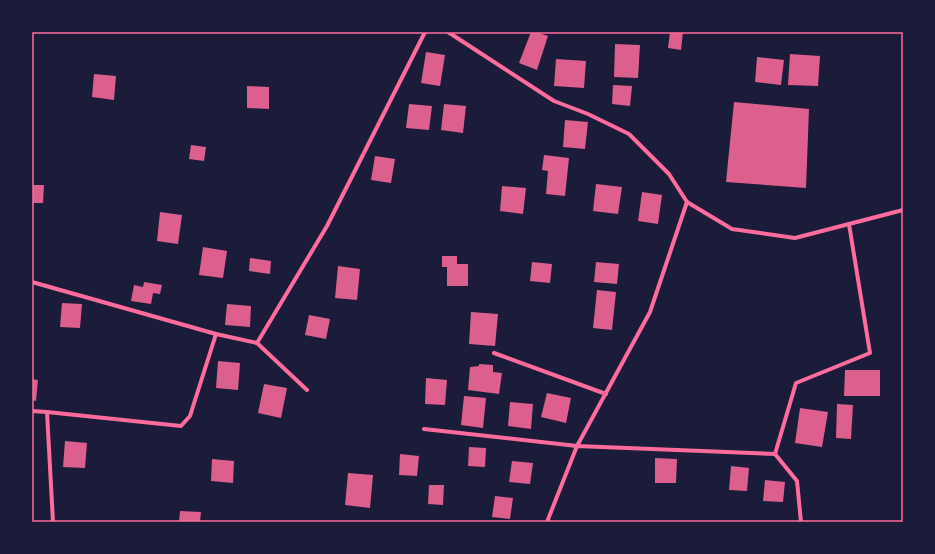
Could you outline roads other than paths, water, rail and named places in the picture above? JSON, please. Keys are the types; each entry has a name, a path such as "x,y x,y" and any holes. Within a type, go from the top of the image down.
{"street":[{"path":"257,343 327,226 425,32"},
{"path":"448,32 554,101 588,114 629,134 669,174 687,202 732,229 795,238 903,210"},
{"path":"547,522 577,446 650,312 687,202"},
{"path":"775,454 796,384 870,352 849,224"},
{"path":"32,282 216,334 257,343 307,390"},
{"path":"32,411 181,426 190,416 216,334"},
{"path":"494,354 606,394"},
{"path":"47,412 53,522"},
{"path":"424,429 577,446 775,454 797,481 801,522"}]}
